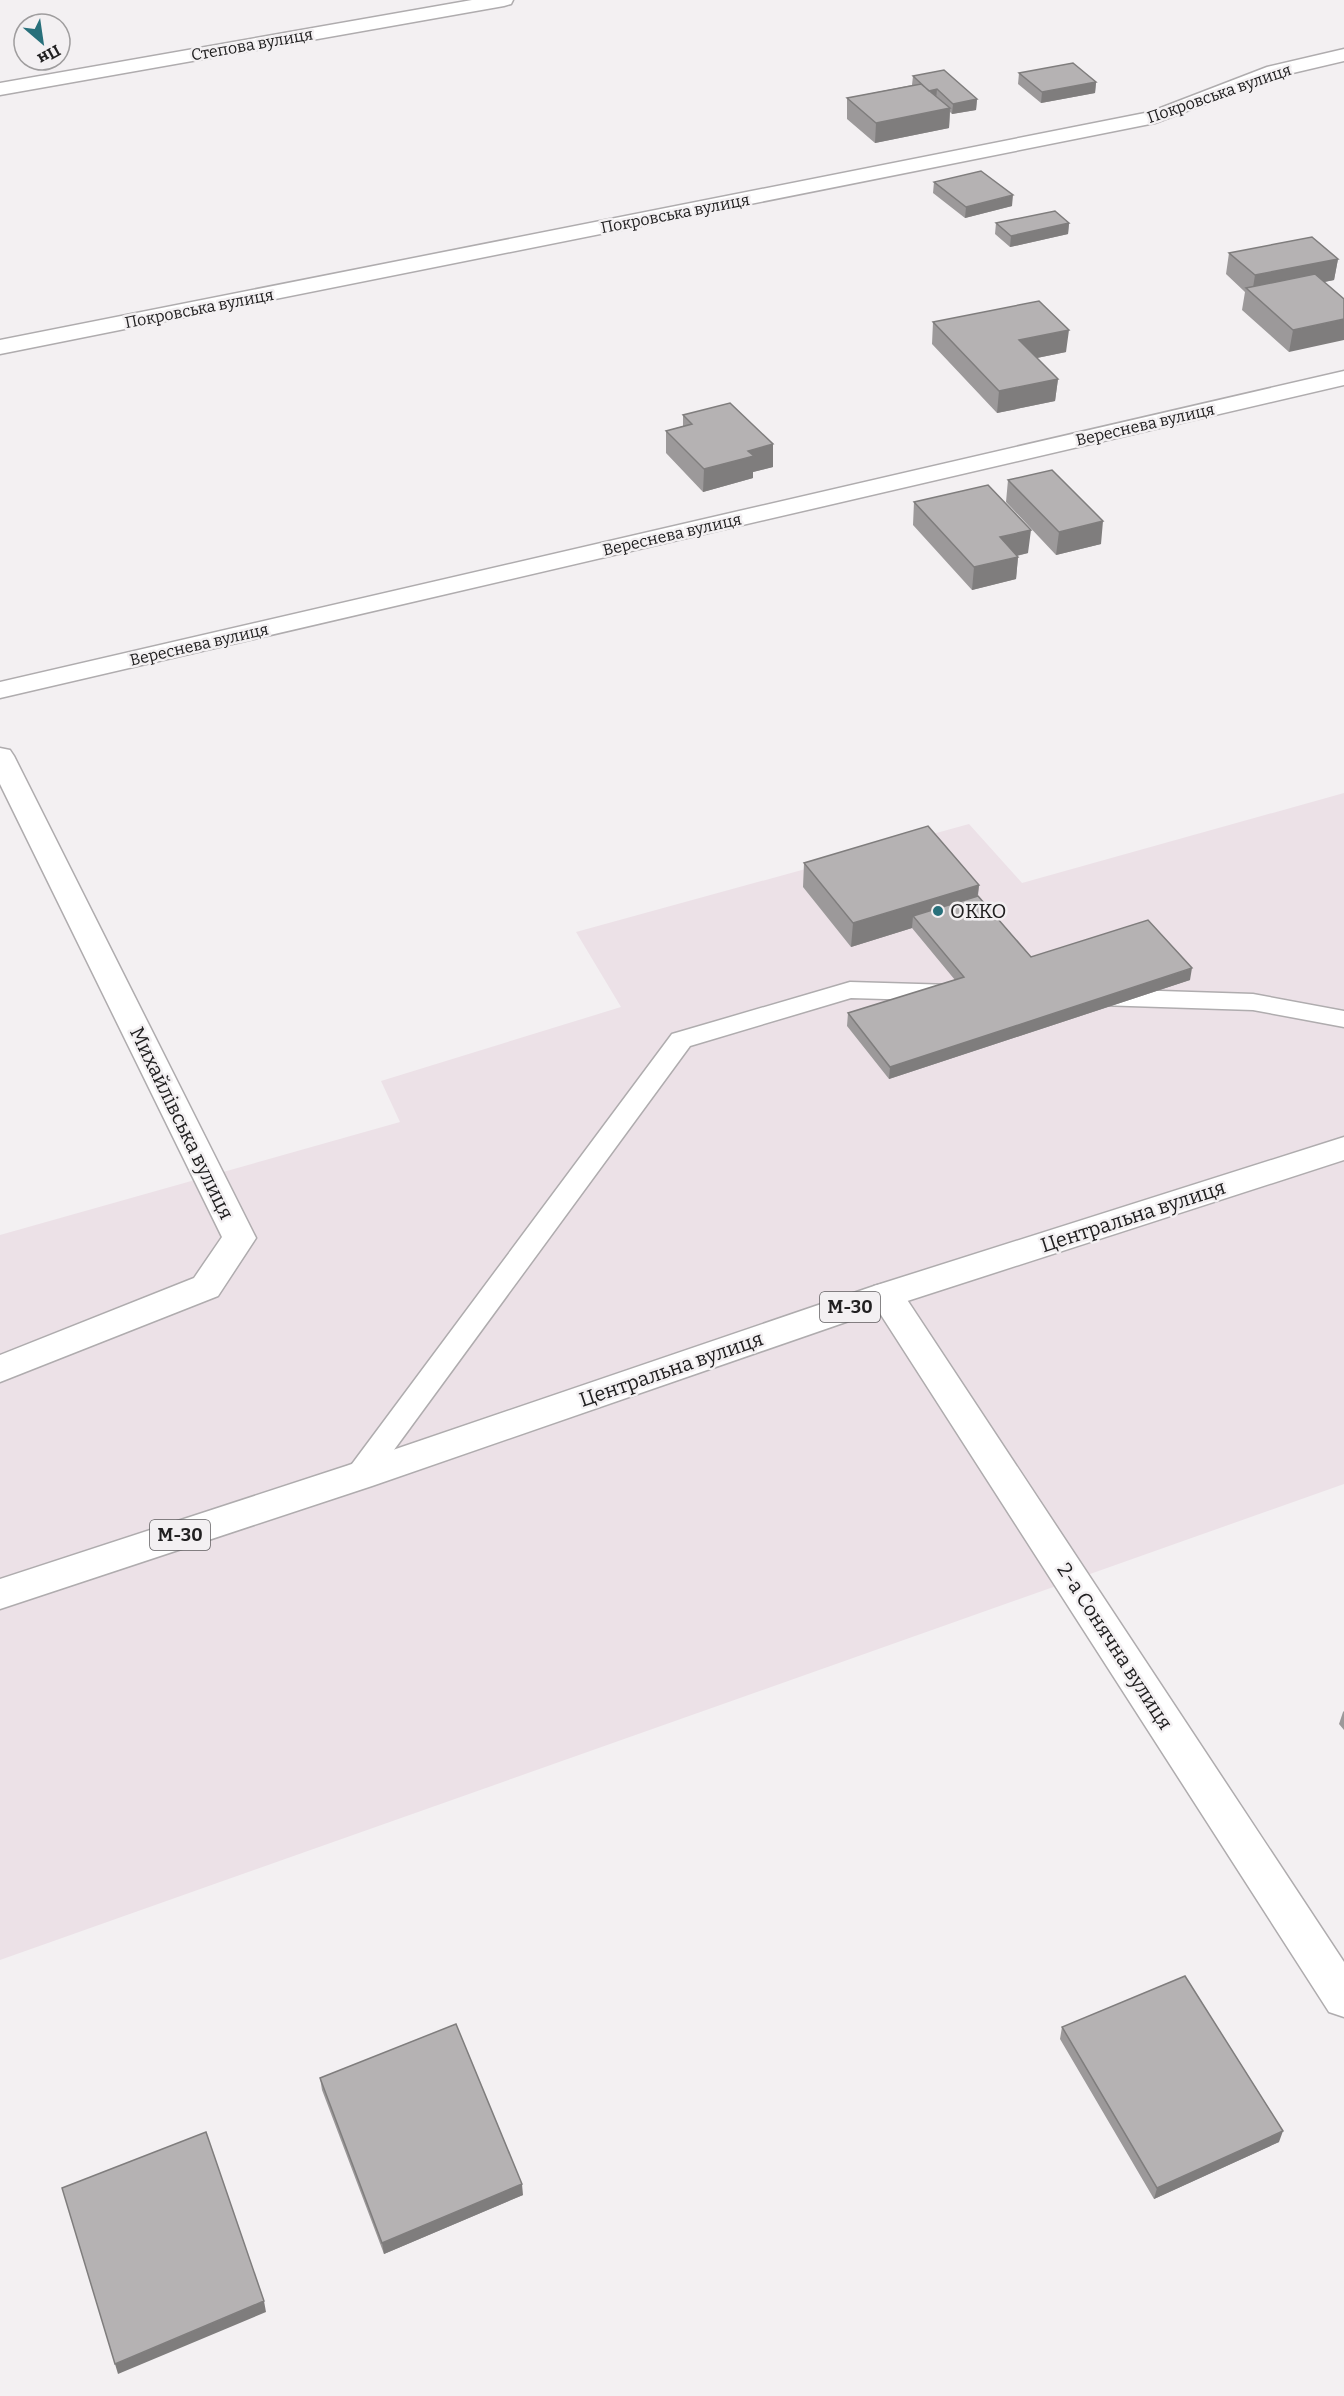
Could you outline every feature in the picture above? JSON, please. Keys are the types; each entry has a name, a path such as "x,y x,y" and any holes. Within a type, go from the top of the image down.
{"main road":[{"name":"Степова вулиця","path":"0,89 504,0"},
{"name":"Покровська вулиця","path":"0,347 1155,117 1274,71 1344,55"},
{"name":"Вереснева вулиця","path":"0,690 1344,378"},
{"name":"Михайлівська вулиця","path":"0,756 240,1238 206,1287 0,1369"},
{"name":"Центральна вулиця","path":"0,1594 359,1476 886,1295 1344,1148"},
{"name":"2-а Сонячна вулиця","path":"886,1295 1344,1998"}],"lane":[{"path":"359,1476 681,1040 850,990 980,994"},
{"path":"1075,997 1253,1002 1344,1019"}],"shaded area":[{"path":"1344,793 1344,1484 0,1960 0,1235 400,1122 381,1081 621,1007 576,932 969,824 1022,883"}],"building":[{"path":"1073,63 1096,82 1042,92 1019,73"},
{"path":"944,70 977,99 953,104 937,89 929,91 913,76"},
{"path":"921,84 950,108 876,123 847,98"},
{"path":"981,171 1013,195 966,207 934,182"},
{"path":"1055,211 1069,223 1011,236 996,223"},
{"path":"1312,237 1338,259 1255,275 1229,253"},
{"path":"1315,274 1344,299 1344,319 1293,330 1246,288"},
{"path":"1039,301 1069,330 1019,340 1058,379 999,391 933,322"},
{"path":"730,403 773,444 748,451 754,456 704,469 666,431 692,424 683,415"},
{"path":"1052,470 1103,521 1059,532 1008,480"},
{"path":"988,485 1031,530 1000,537 1018,557 974,567 914,502"},
{"path":"928,826 979,885 853,923 804,863"},
{"path":"978,896 1031,957 1148,920 1192,968 890,1067 848,1013 964,977 913,916"},
{"path":"1185,1976 1283,2131 1157,2188 1062,2027"},
{"path":"456,2024 522,2184 382,2243 320,2078"},
{"path":"206,2132 264,2301 115,2364 62,2188"}],"place":[{"name":"ОККО","path":"938,911"}]}
